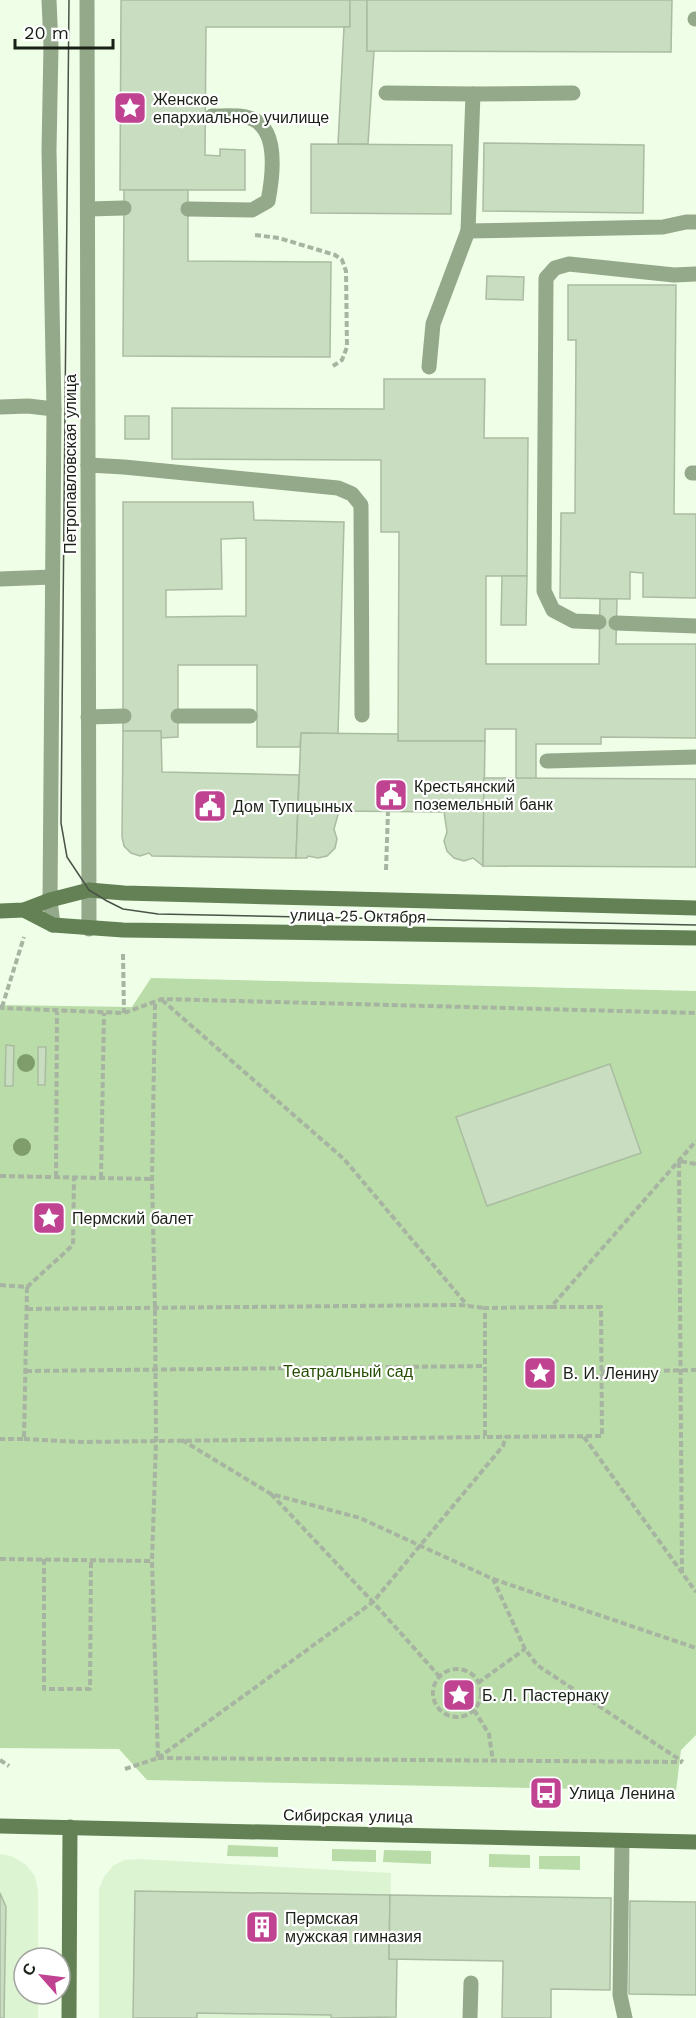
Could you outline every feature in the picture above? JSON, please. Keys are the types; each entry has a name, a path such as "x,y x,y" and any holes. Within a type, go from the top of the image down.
{"street":[{"name":"Петропавловская улица","path":"49,0 51,46 49,150 54,409 50,900 53,925"},
{"name":"Петропавловская улица","path":"87,0 89,929"},
{"path":"386,93 573,93"},
{"path":"429,368 433,324 468,231 473,94"},
{"path":"188,209 252,210 268,201 273,175 268,135 260,123 246,117 212,116"},
{"path":"88,209 124,208"},
{"path":"468,231 663,227 696,222"},
{"path":"599,622 574,621 563,615 553,609 544,591 546,278 555,268 569,264 696,274"},
{"path":"0,407 28,406 54,409"},
{"path":"88,465 338,488 352,494 361,505 362,716"},
{"path":"0,579 52,577"},
{"path":"616,622 696,626"},
{"path":"88,717 124,716"},
{"path":"178,716 250,716"},
{"path":"547,760 696,757"},
{"name":"улица 25 Октября","path":"0,910 24,910 50,900 89,890 124,893 696,908"},
{"name":"улица 25 Октября","path":"24,910 53,925 89,929 696,938"},
{"name":"Сибирская улица","path":"0,1826 696,1842"},
{"path":"69,2018 70,1827"},
{"path":"622,1841 620,1995 625,2018"},
{"path":"470,2018 471,1983"}],"path":[{"path":"248,235 279,238 335,255 342,260 346,271 347,347 342,360 333,366"},
{"path":"386,870 388,812"},
{"path":"24,936 1,1006 57,1011 124,1013 162,999 696,1013"},
{"path":"123,946 124,1013"},
{"path":"162,999 344,1159 467,1305"},
{"path":"155,1003 152,1179 156,1441 152,1561 158,1758"},
{"path":"56,1177 57,1011"},
{"path":"101,1178 104,1013"},
{"path":"551,1307 696,1141"},
{"path":"679,1161 696,1164"},
{"path":"679,1161 682,1573"},
{"path":"0,1176 152,1179"},
{"path":"0,1285 27,1287 73,1245 74,1178"},
{"path":"24,1439 27,1287"},
{"path":"0,1439 81,1442 602,1436 601,1307 485,1308 467,1305 27,1309"},
{"path":"485,1308 485,1437"},
{"path":"26,1371 485,1366"},
{"path":"601,1372 696,1370"},
{"path":"125,1769 158,1758 373,1602 503,1446 506,1436"},
{"path":"584,1436 696,1593"},
{"path":"182,1440 271,1494 439,1676"},
{"path":"271,1494 360,1518 493,1579 696,1648"},
{"path":"0,1559 152,1561"},
{"path":"44,1559 44,1689 90,1689 91,1560"},
{"path":"158,1758 683,1762 537,1665 525,1649 493,1579"},
{"path":"478,1683 525,1649"},
{"path":"459,1669 472,1675 478,1683 481,1696 474,1710 468,1715 453,1718 435,1705 433,1690 435,1682 445,1672 459,1669"},
{"path":"474,1710 489,1734 493,1762"},
{"path":"0,1760 9,1766"}],"shaded area":[{"path":"0,1854 11,1856 25,1864 35,1876 38,1891 38,1946 12,1946 12,2006 38,2006 38,2018 0,2018"},
{"name":"Пермская мужская гимназия","path":"124,1860 391,1873 389,1959 397,1959 396,2018 99,2018 99,1889 104,1877 113,1866"}],"green space":[{"name":"Театральный сад","path":"151,978 696,991 696,1735 681,1750 676,1791 147,1780 119,1749 0,1748 0,1005 132,1007"},
{"path":"228,1845 278,1847 278,1857 227,1856"},
{"path":"332,1849 376,1850 376,1862 332,1861"},
{"path":"384,1850 431,1851 431,1864 383,1862"},
{"path":"489,1854 530,1855 530,1868 489,1867"},
{"path":"539,1856 580,1856 580,1870 539,1869"}],"building":[{"path":"121,0 350,0 350,27 206,27 205,155 220,156 220,149 245,150 245,190 120,190"},
{"path":"350,0 367,0 367,51 374,51 368,144 338,144 344,27 350,27"},
{"path":"367,0 672,0 671,52 367,51"},
{"path":"484,143 644,145 643,213 483,211"},
{"path":"311,144 452,145 451,214 311,213"},
{"path":"124,190 188,190 188,261 331,262 330,357 123,356"},
{"path":"487,276 524,277 523,300 486,299"},
{"path":"568,285 676,285 674,514 696,514 696,598 643,597 643,573 630,572 630,599 560,598 561,513 575,513 576,340 568,340"},
{"path":"384,379 485,379 484,438 528,438 527,576 486,576 486,664 599,664 600,599 617,599 616,644 696,644 696,738 601,737 601,744 536,744 536,779 516,779 516,729 485,729 485,741 398,741 399,532 381,532 381,460 172,459 172,408 384,409"},
{"path":"125,416 149,416 149,439 125,439"},
{"path":"123,502 253,502 254,520 344,522 338,734 301,733 300,747 257,747 257,665 178,665 178,737 161,738 161,731 123,731","holes":["246,538 246,616 166,617 166,590 222,589 221,539"]},
{"path":"502,576 527,576 526,625 501,625"},
{"name":"Дом Тупицыных","path":"123,731 161,731 162,772 299,775 296,858 152,856 149,853 140,856 131,853 124,846 122,837"},
{"name":"Крестьянский поземельный банк","path":"301,733 398,734 398,741 485,741 483,866 473,858 464,861 454,858 447,851 444,841 447,832 444,812 339,811 334,829 337,839 335,848 327,856 296,858"},
{"path":"484,778 696,779 696,867 483,866"},
{"path":"6,1045 14,1046 13,1086 5,1086"},
{"path":"38,1047 46,1047 45,1085 38,1085"},
{"path":"610,1064 641,1153 487,1206 456,1117"},
{"name":"Пермская мужская гимназия","path":"135,1891 390,1895 389,1959 397,1959 396,2017 331,2018 331,2015 197,2013 197,2018 133,2018"},
{"path":"0,1893 6,1907 4,2018 0,2018"},
{"path":"390,1895 611,1898 610,1990 551,1989 551,2018 502,2018 503,1961 389,1959"},
{"path":"630,1901 696,1902 696,1995 629,1994"}],"tram line":[{"path":"69,0 61,823 67,857 89,890 123,909 158,914 696,925"}],"place":[{"name":"Женское епархиальное училище","path":"130,108"},
{"name":"Крестьянский поземельный банк","path":"391,795"},
{"name":"Дом Тупицыных","path":"210,806"},
{"name":"Пермский балет","path":"49,1218"},
{"name":"В. И. Ленину","path":"540,1373"},
{"name":"Б. Л. Пастернаку","path":"459,1695"},
{"name":"Улица Ленина","path":"546,1793"},
{"name":"Пермская мужская гимназия","path":"262,1927"}]}
